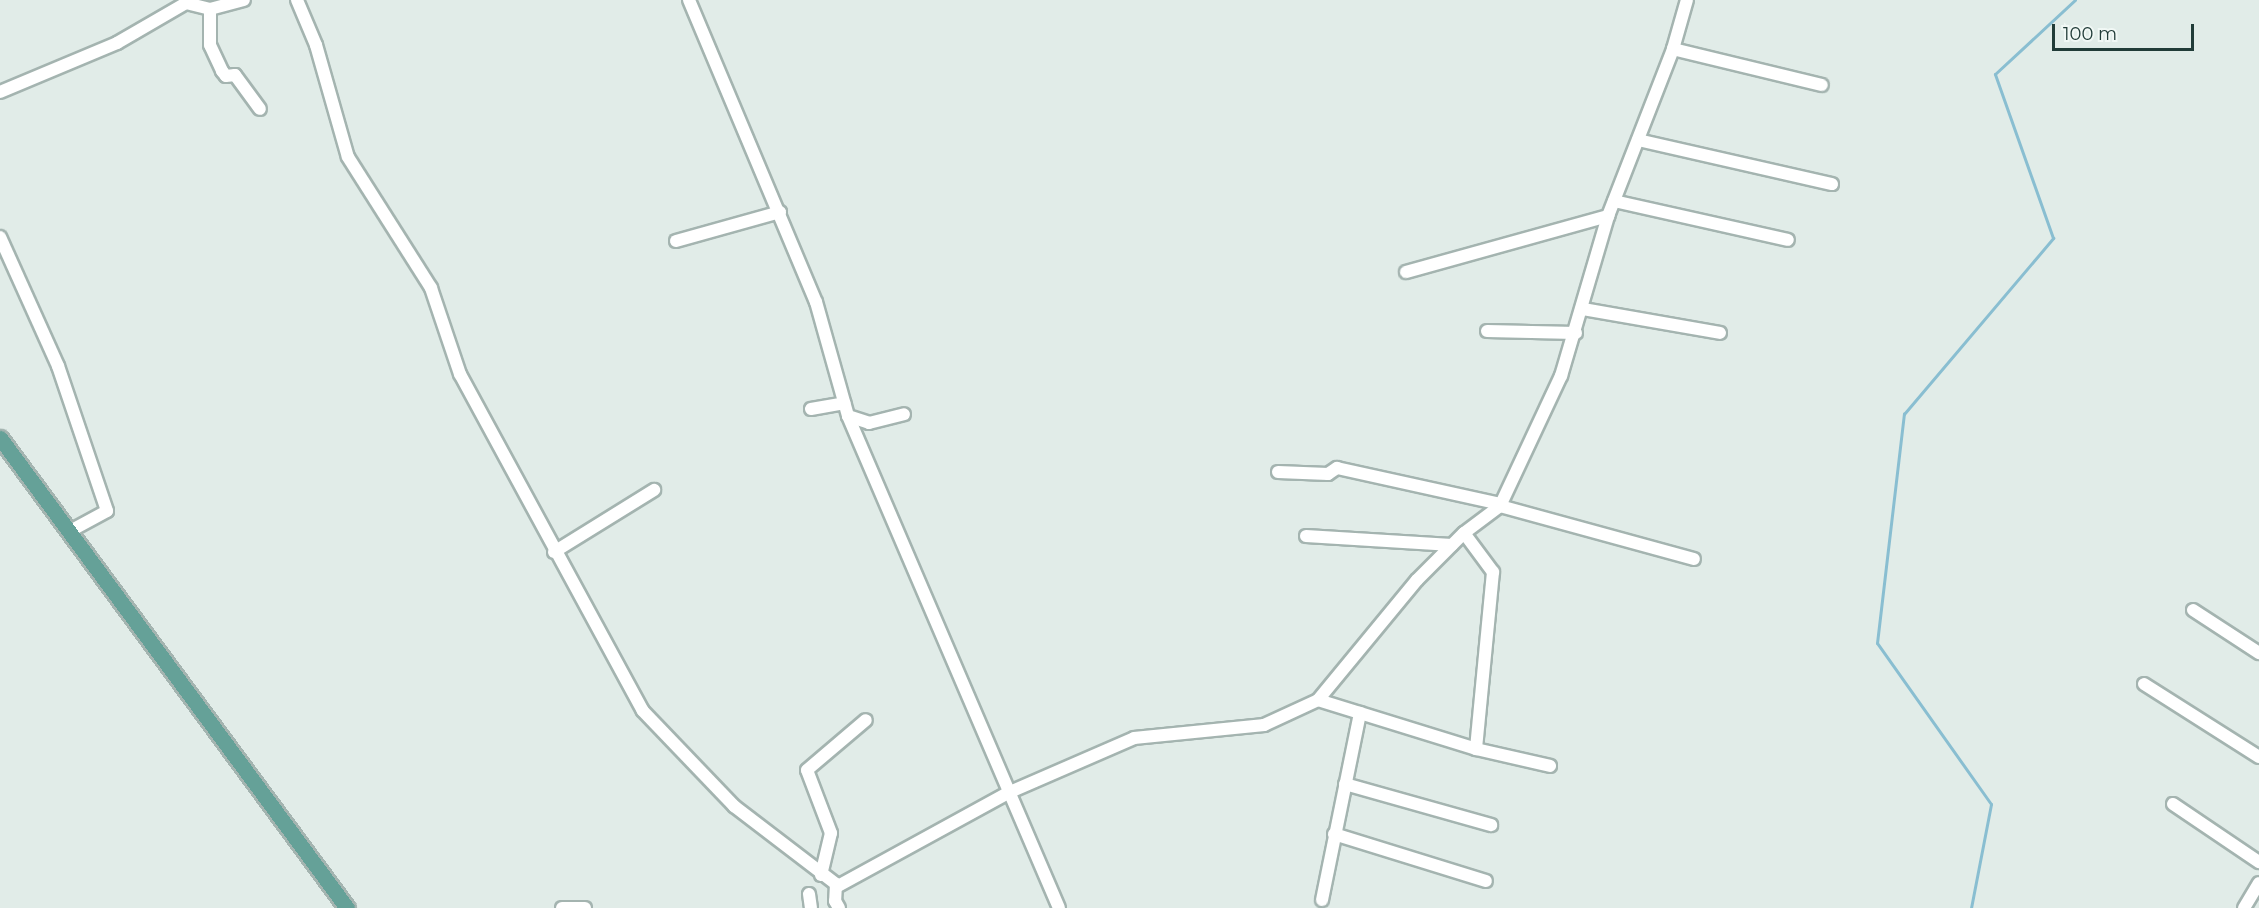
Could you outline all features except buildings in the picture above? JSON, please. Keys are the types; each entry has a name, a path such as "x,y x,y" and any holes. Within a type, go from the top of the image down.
{"main road":[{"path":"0,438 347,908"}],"street":[{"path":"0,92 117,43 186,3 210,9 244,0"},
{"path":"297,0 316,45 348,157 431,288 460,374 554,552 643,711 734,806 838,886"},
{"path":"689,0 816,302 848,416 1059,908"},
{"path":"838,886 1010,792 1134,738 1264,725 1318,700 1418,580 1464,534 1500,505 1561,376 1576,333 1608,216 1673,49 1687,0"},
{"path":"210,9 210,45 222,71 226,76 235,75 260,109"},
{"path":"1673,49 1822,85"},
{"path":"1638,140 1832,184"},
{"path":"1614,201 1788,240"},
{"path":"676,241 780,212"},
{"path":"1406,272 1608,216"},
{"path":"0,237 58,366 107,511 70,531"},
{"path":"1583,309 1720,333"},
{"path":"1487,331 1576,333"},
{"path":"811,409 844,403"},
{"path":"848,416 869,423 904,414"},
{"path":"1278,472 1328,474 1337,468 1500,505 1694,559"},
{"path":"554,552 654,490"},
{"path":"1464,534 1493,572 1476,749"},
{"path":"1306,536 1452,545"},
{"path":"2193,610 2259,654"},
{"path":"2144,684 2259,758"},
{"path":"1318,700 1476,749 1550,766"},
{"path":"1322,900 1360,714"},
{"path":"821,875 831,833 807,770 866,720"},
{"path":"1345,784 1491,825"},
{"path":"2173,804 2259,862"},
{"path":"1334,834 1486,881"},
{"path":"2244,908 2259,883"},
{"path":"838,886 835,901 839,908"},
{"path":"809,894 811,908"},
{"path":"562,908 585,908"}],"waterway":[{"path":"1971,908 1991,804 1877,643 1904,414 2053,238 1995,74 2075,0"}]}
